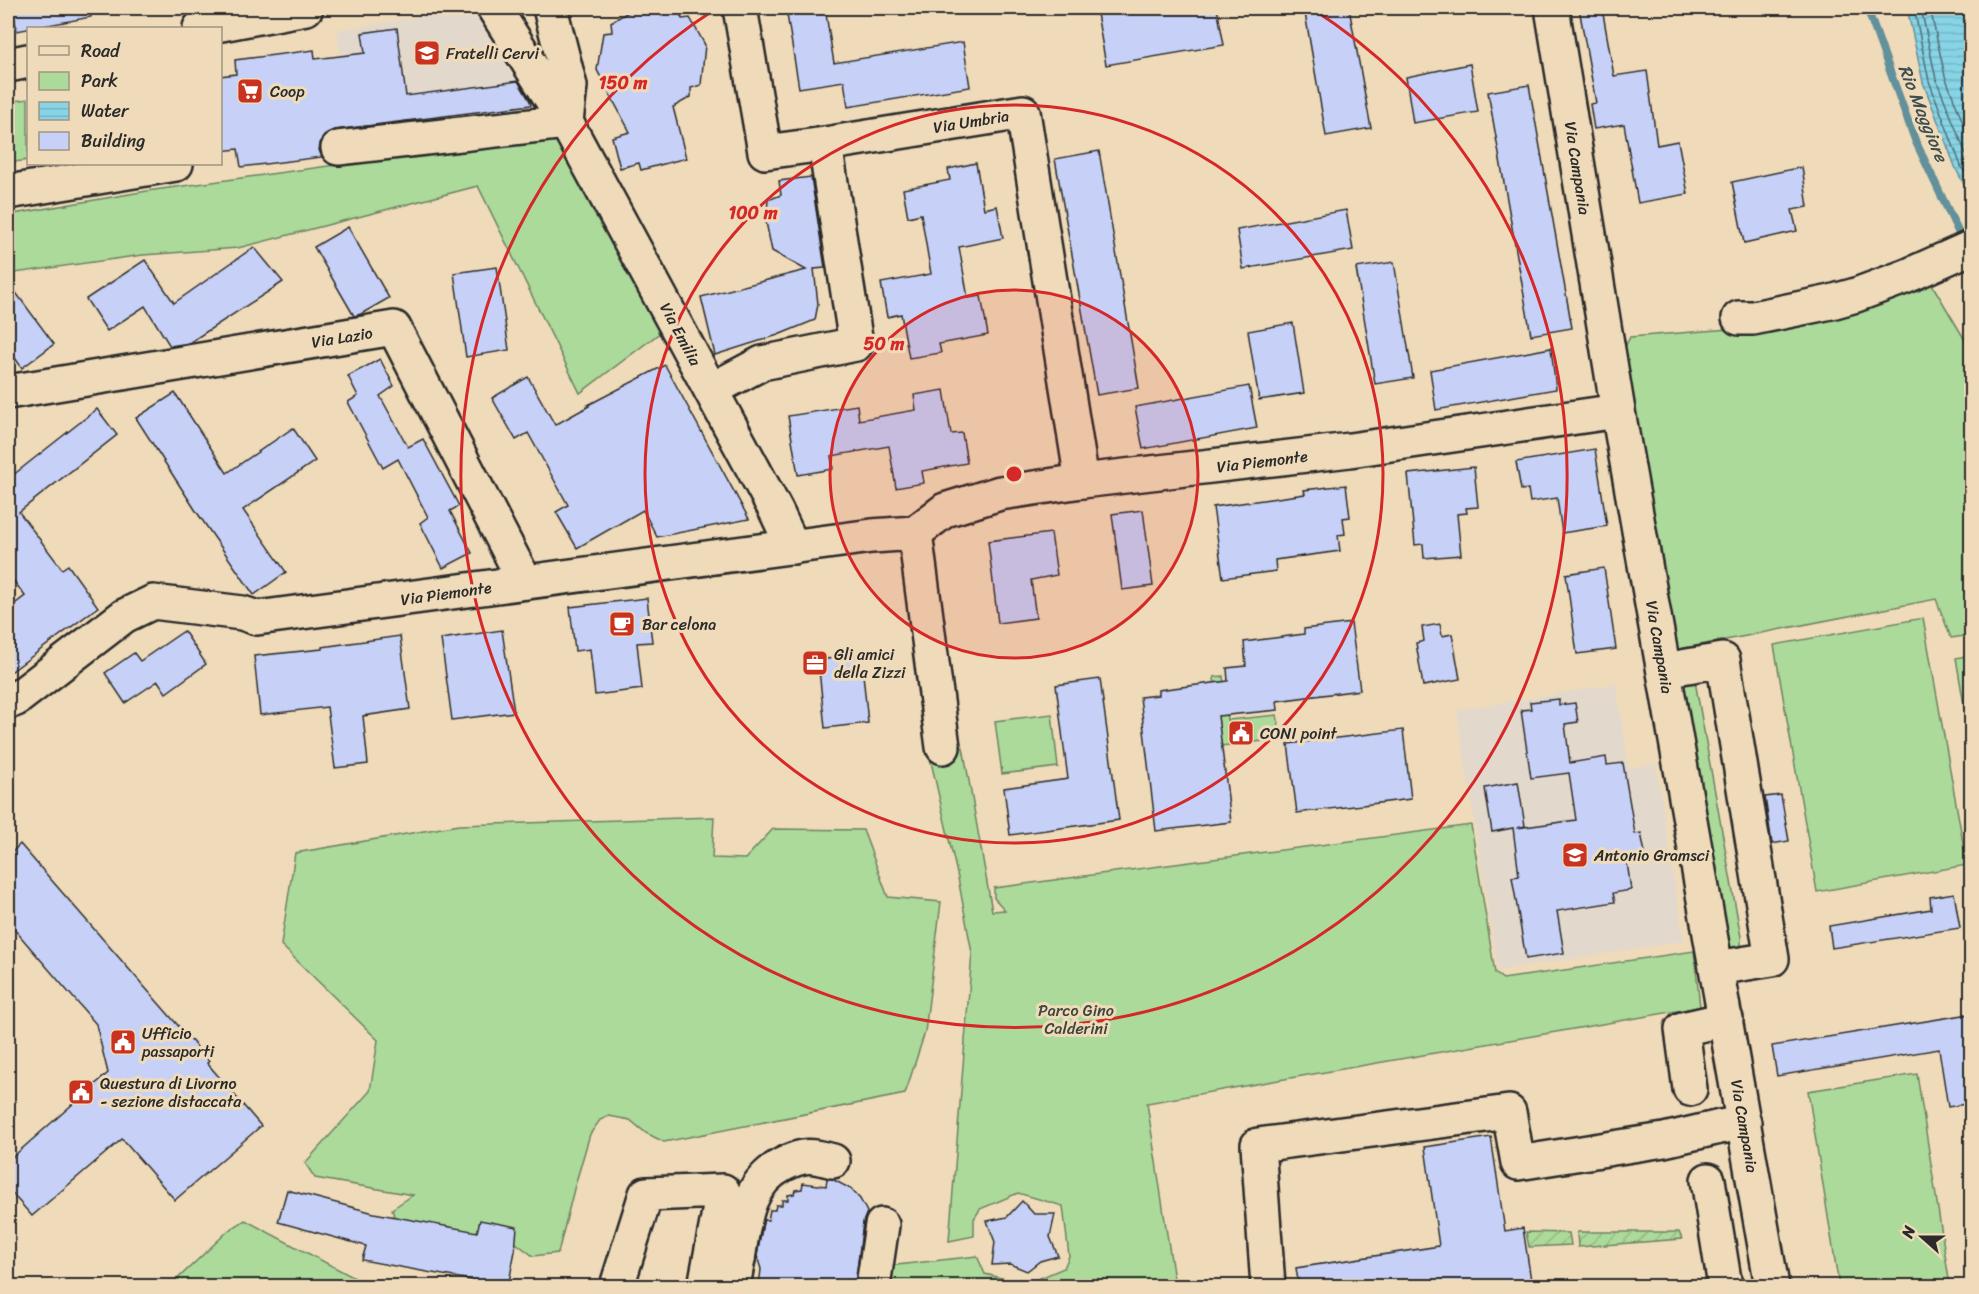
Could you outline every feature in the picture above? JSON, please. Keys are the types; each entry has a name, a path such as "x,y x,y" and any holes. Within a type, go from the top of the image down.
{"street":[{"path":"202,27 233,14 306,8"},
{"name":"Via Emilia","path":"494,8 548,118 711,390 793,547"},
{"path":"344,142 548,118 570,86 550,8"},
{"name":"Via Umbria","path":"740,8 765,152 1023,112 1082,481"},
{"name":"Via Campania","path":"1552,8 1618,411 1664,670 1711,975 1726,1019 1744,1123 1765,1286"},
{"path":"8,65 27,61"},
{"path":"711,390 762,363 856,344 825,144"},
{"path":"8,192 170,165"},
{"path":"1739,318 1753,318 1832,302 1907,276 1971,247"},
{"name":"Via Lazio","path":"8,392 394,328 525,582"},
{"name":"Via Piemonte","path":"8,702 16,699 124,616 153,602 242,613 257,618 872,536 915,533 945,510 1000,493 1082,481 1350,450 1618,411"},
{"path":"915,533 947,727"},
{"path":"1664,670 1723,660 1772,959 1711,975"},
{"path":"1690,1089 1682,1029 1726,1019"},
{"path":"1268,1287 1258,1145 1509,1112 1518,1163 1664,1140 1744,1123"},
{"path":"722,1272 756,1188 773,1169 800,1156 833,1161"},
{"path":"1708,1180 1725,1287"},
{"path":"618,1287 646,1194 723,1191 722,1272"},
{"path":"873,1287 882,1225"}],"shaded area":[{"name":"Fratelli Cervi","path":"476,8 532,75 550,107 352,137 337,30"},
{"name":"Antonio Gramsci","path":"1616,684 1629,768 1656,764 1684,941 1498,971 1457,710"}],"green space":[{"path":"27,99 27,160 8,163 8,102"},
{"path":"561,134 661,332 580,393 478,186 238,248 143,255 8,274 8,215 147,191"},
{"path":"1930,281 1971,350 1971,635 1951,638 1936,599 1674,650 1624,349 1630,337 1742,328"},
{"path":"1923,618 1967,865 1817,892 1774,645"},
{"path":"1972,655 1971,746 1956,658"},
{"path":"1223,676 1228,720 1277,715 1281,739 1221,746 1214,677"},
{"path":"1685,679 1695,681 1741,937 1741,949 1725,952 1680,688"},
{"path":"1052,714 1058,767 1002,774 995,721"},
{"name":"Parco Gino Calderini","path":"963,747 992,911 1005,910 994,898 994,888 1471,825 1495,973 1503,979 1694,951 1700,1007 1147,1103 1175,1286 884,1286 888,1266 977,1256 985,1274 1026,1284 1064,1268 1069,1256 1063,1206 1018,1193 980,1209 974,1219 974,1236 949,1241 972,953 958,878 928,749"},
{"path":"714,817 712,858 745,859 773,829 863,830 888,897 941,902 925,1032 905,1094 664,1142 646,1133 630,1120 609,1116 600,1120 590,1134 558,1253 533,1256 512,1240 396,1223 392,1209 413,1195 315,1178 305,1163 370,1091 378,1040 281,945 295,853 459,825"},
{"path":"1917,1074 1950,1286 1839,1286 1808,1091"},
{"path":"245,1220 368,1285 386,1286 170,1286 228,1231"},
{"path":"1526,1232 1569,1233 1571,1245 1529,1247"},
{"path":"1577,1232 1679,1232 1682,1239 1578,1247"}],"water":[{"path":"1907,8 1971,8 1971,198 1956,169 1923,82"}],"building":[{"path":"12,8 90,8 91,17 27,27 27,29 17,31"},
{"path":"635,8 679,11 682,19 690,18 705,45 701,85 691,88 691,97 673,107 686,158 641,170 639,163 620,168 612,137 630,132 597,70 603,33 612,32 611,22"},
{"path":"786,8 825,8 834,63 963,42 970,87 848,107 844,81 799,88"},
{"path":"1096,8 1217,8 1224,45 1106,65"},
{"path":"1349,8 1371,128 1326,136 1305,13"},
{"path":"1579,8 1602,8 1614,76 1647,71 1657,145 1678,141 1688,194 1638,203 1624,124 1594,129 1590,104 1596,103"},
{"path":"397,28 406,96 518,81 531,105 335,130 327,133 321,140 319,150 322,157 241,167 238,149 222,151 222,76 236,74 235,60 314,50 315,59 365,53 362,33"},
{"path":"1470,64 1478,112 1413,123 1406,77"},
{"path":"1529,85 1572,328 1531,335 1488,92"},
{"path":"1099,151 1139,388 1097,395 1055,159"},
{"path":"976,163 984,209 997,206 1003,238 959,247 968,298 981,296 988,335 939,344 941,353 909,358 901,314 887,317 881,283 931,274 921,214 908,217 903,189 950,180 948,169"},
{"path":"1802,167 1808,207 1792,210 1797,231 1744,243 1732,182"},
{"path":"811,177 825,268 814,269 818,304 815,320 778,335 715,355 701,297 806,270 772,251 766,222 768,200 781,195 779,181"},
{"path":"1346,210 1353,250 1243,269 1237,230"},
{"path":"348,227 389,298 354,316 314,247"},
{"path":"254,247 283,282 189,343 170,346 145,306 107,331 86,299 145,260 174,303"},
{"path":"1394,262 1413,378 1375,384 1356,268"},
{"path":"497,267 509,350 466,357 454,273"},
{"path":"8,282 54,344 22,368 8,348"},
{"path":"1293,323 1304,393 1259,400 1248,331"},
{"path":"1551,348 1556,389 1436,410 1430,370"},
{"path":"380,359 394,386 380,396 408,447 423,439 459,506 450,511 472,553 443,568 420,523 428,517 398,459 383,468 348,402 358,396 348,376"},
{"path":"665,365 749,519 657,537 643,510 577,548 556,512 568,505 528,433 516,440 492,398 528,377 555,425"},
{"path":"1249,386 1257,428 1143,449 1135,407"},
{"path":"944,390 951,434 962,433 967,463 922,471 924,483 896,488 889,446 831,456 833,469 798,475 788,416 857,405 859,420 916,410 914,395"},
{"path":"175,393 227,473 293,428 315,461 243,510 286,572 254,595 136,418"},
{"path":"97,409 117,435 19,512 62,569 68,565 98,607 8,674 8,609 25,596 8,573 8,479"},
{"path":"1595,449 1607,526 1562,533 1557,498 1530,502 1528,489 1521,490 1516,462"},
{"path":"1474,467 1478,507 1466,508 1467,513 1457,514 1461,555 1424,558 1423,544 1415,545 1408,474"},
{"path":"1346,485 1350,517 1343,518 1345,534 1338,535 1340,551 1275,560 1276,571 1223,578 1213,507 1305,494 1304,490"},
{"path":"1143,510 1153,586 1122,590 1112,514"},
{"path":"1051,533 1057,575 1031,580 1036,618 998,623 988,541"},
{"path":"1604,568 1616,649 1577,654 1566,574"},
{"path":"647,598 652,642 637,643 642,689 595,695 590,649 575,651 570,607"},
{"path":"1351,623 1360,690 1277,701 1278,710 1218,716 1231,822 1156,831 1140,697 1158,695 1158,690 1228,681 1227,668 1246,666 1244,642 1304,634 1304,629"},
{"path":"1440,624 1442,636 1452,634 1460,679 1423,686 1416,643 1424,641 1422,627"},
{"path":"502,630 514,712 452,720 441,639"},
{"path":"184,631 206,664 166,693 158,681 125,703 105,673 134,653 140,661"},
{"path":"400,636 410,709 363,716 368,764 335,768 327,707 260,715 254,656 322,649 322,647"},
{"path":"861,655 868,723 825,728 818,660"},
{"path":"1100,679 1119,820 1010,835 1004,788 1068,779 1056,685"},
{"path":"1559,699 1559,705 1575,703 1578,722 1565,724 1570,763 1606,757 1607,765 1623,763 1635,834 1641,833 1646,858 1627,862 1631,890 1613,893 1615,902 1557,911 1564,953 1526,959 1512,877 1519,876 1513,828 1492,832 1485,788 1518,782 1525,826 1517,828 1576,820 1569,773 1531,778 1521,710 1531,709 1530,702"},
{"path":"1403,730 1411,799 1297,813 1288,744"},
{"path":"1781,795 1789,841 1772,844 1765,797"},
{"path":"20,844 209,1061 207,1063 261,1126 175,1200 122,1139 32,1216 8,1189 8,1161 108,1073 96,1024 8,922 8,856"},
{"path":"1954,893 1960,928 1832,948 1829,926 1931,909 1930,897"},
{"path":"1970,1014 1971,1103 1948,1107 1939,1049 1777,1076 1772,1046"},
{"path":"1491,1137 1505,1231 1523,1228 1532,1287 1299,1287 1296,1268 1439,1246 1425,1147"},
{"path":"827,1179 832,1179 851,1189 867,1212 863,1222 855,1287 759,1287 761,1269 757,1256 763,1222 768,1220 770,1210 775,1210 776,1205 782,1205 782,1200 788,1200 788,1195 794,1194 795,1190 802,1189 803,1183 826,1186"},
{"path":"287,1190 374,1213 477,1232 480,1220 517,1227 508,1287 362,1260 366,1246 278,1222"},
{"path":"1022,1201 1034,1214 1055,1214 1050,1237 1058,1256 1040,1261 1027,1271 1010,1264 992,1265 995,1242 987,1221 1007,1217"}],"waterway":[{"name":"Rio Maggiore","path":"1867,8 1915,140 1963,242"}],"place":[{"name":"Fratelli Cervi","path":"427,53"},
{"name":"Coop","path":"250,91"},
{"name":"Bar celona","path":"622,624"},
{"name":"Gli amici della Zizzi","path":"815,663"},
{"name":"CONI point","path":"1241,733"},
{"name":"Antonio Gramsci","path":"1575,855"},
{"name":"Ufficio passaporti","path":"123,1042"},
{"name":"Questura di Livorno - sezione distaccata","path":"81,1092"}]}
